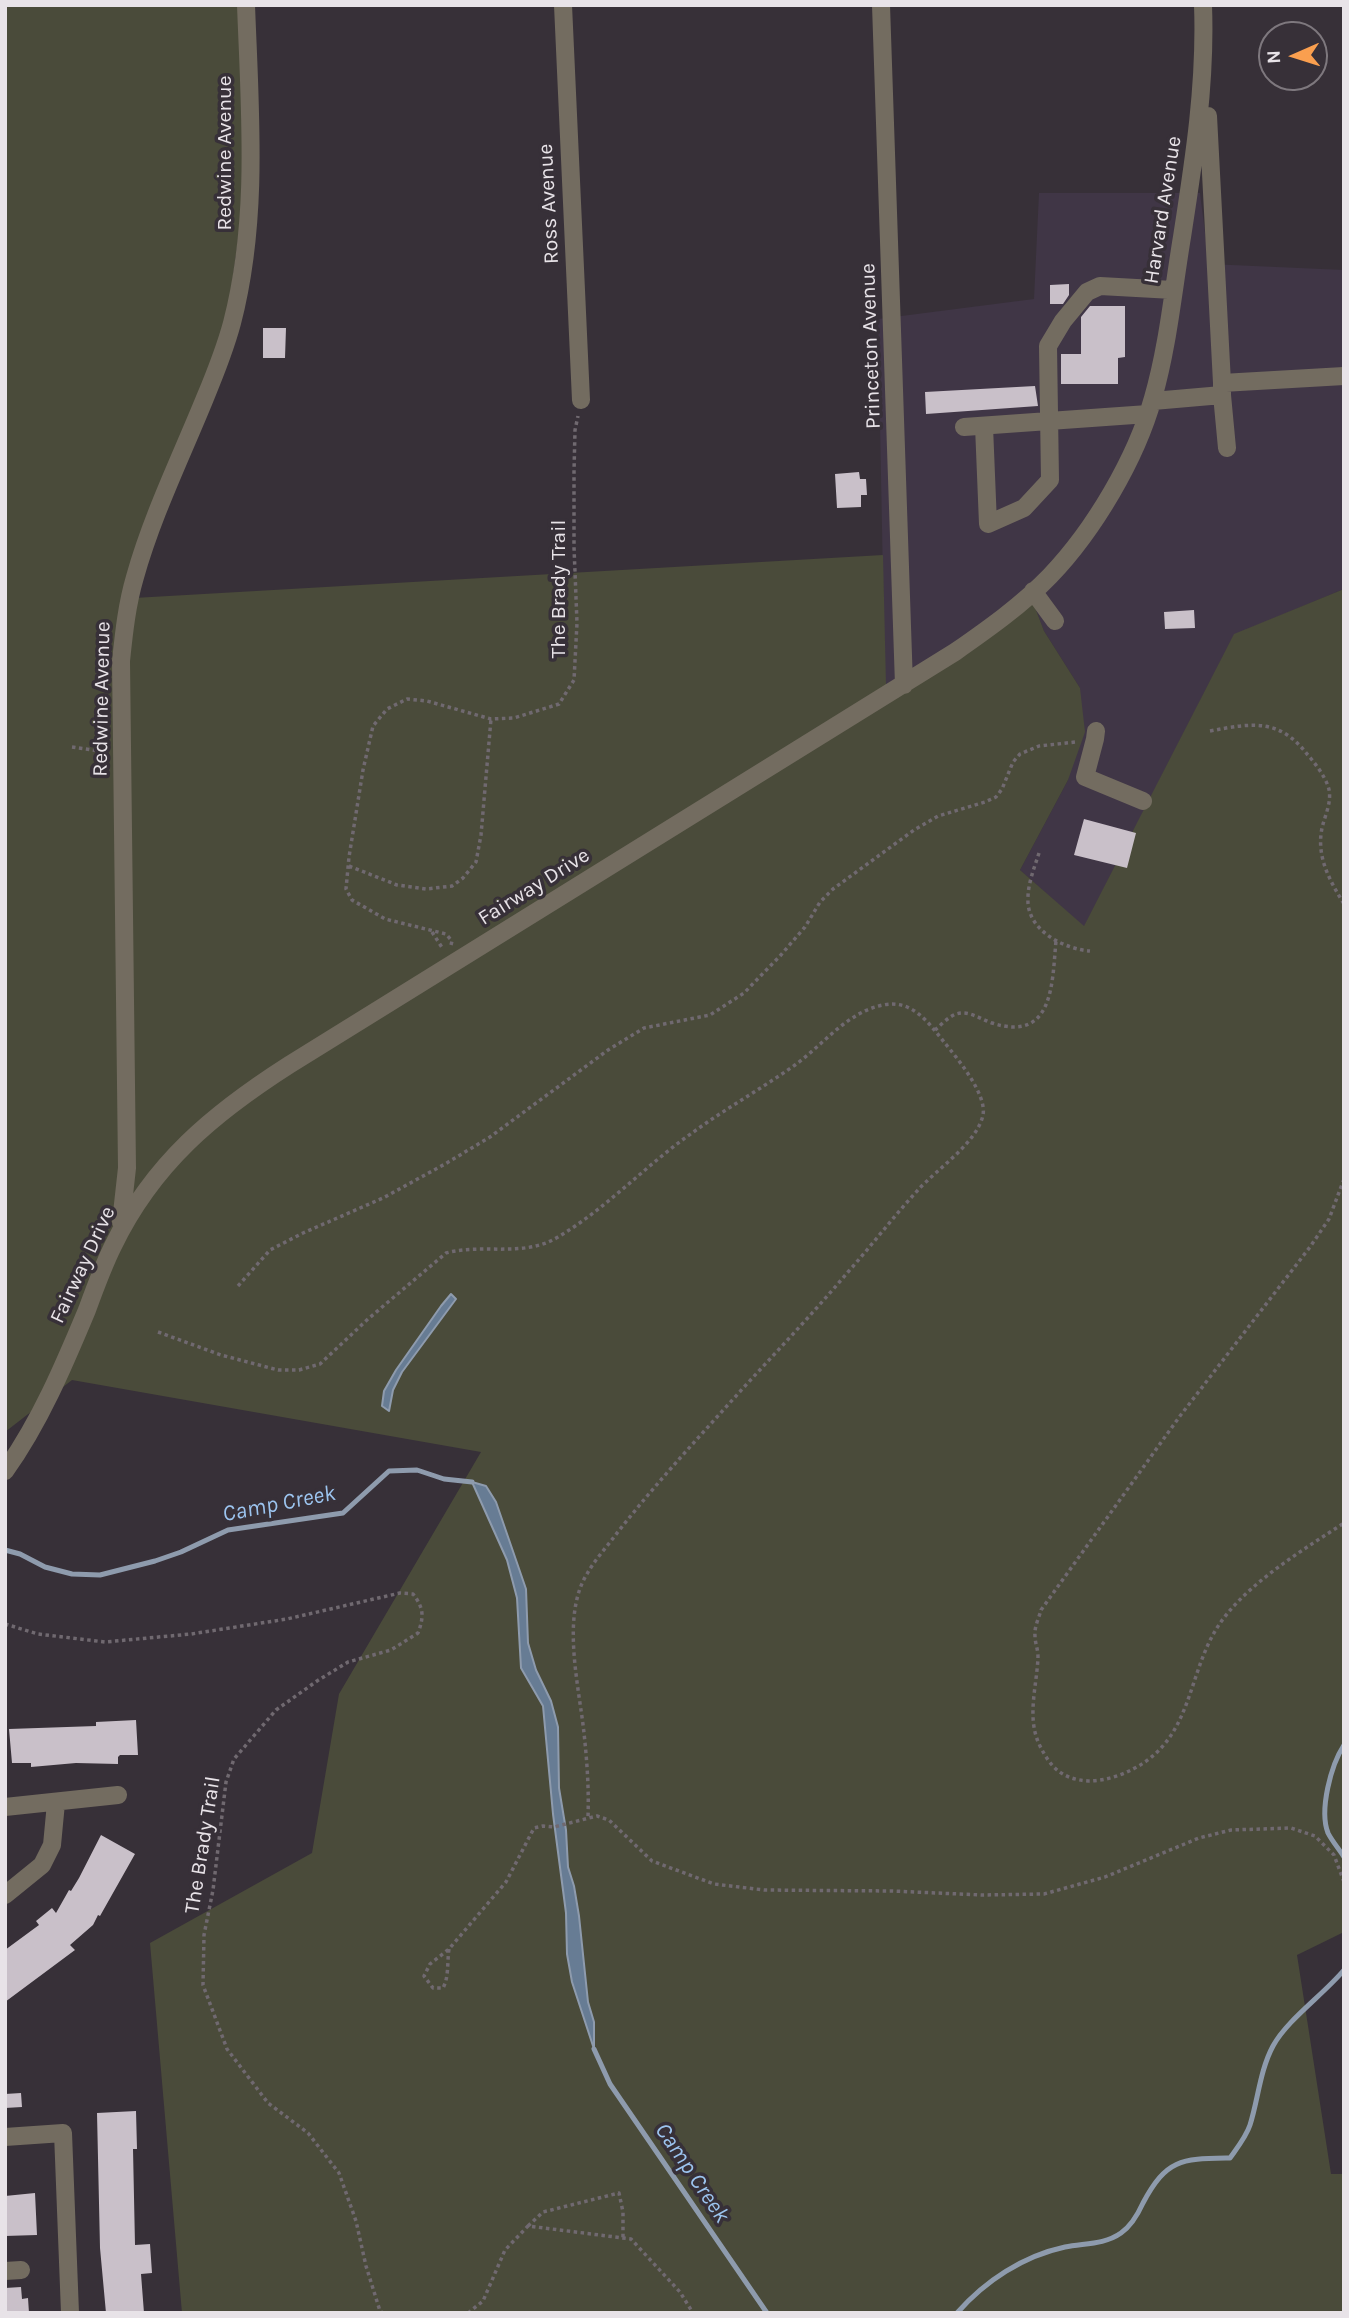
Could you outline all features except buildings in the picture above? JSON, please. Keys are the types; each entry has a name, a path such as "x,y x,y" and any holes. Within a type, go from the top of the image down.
{"street":[{"name":"Redwine Avenue","path":"113,1245 122,1219 127,1168 121,661 125,619 148,537 219,362 232,325 241,284 251,197 252,149 246,5"},
{"name":"Ross Avenue","path":"564,5 581,400"},
{"name":"Princeton Avenue","path":"881,5 904,685"},
{"name":"Harvard Avenue","path":"1203,5 1228,353 1222,389 1227,447"},
{"name":"Harvard Avenue","path":"1150,407 1163,359 1197,141 1204,25"},
{"path":"984,426 988,524 1024,508 1049,480 1048,346 1063,321 1087,292 1100,286 1174,290"},
{"path":"964,427 1050,421 1150,407 1222,389 1344,376"},
{"name":"Fairway Drive","path":"5,1471 29,1432 67,1358 113,1245 153,1181 175,1154 228,1105 456,953 904,685 990,627 1051,576 1075,546 1120,477 1150,407"},
{"path":"1033,592 1055,621"},
{"path":"1096,735 1085,776 1143,801"},
{"path":"5,1807 118,1796"},
{"path":"5,1895 42,1864 52,1844 56,1803"},
{"path":"5,2137 63,2133 70,2313"}],"path":[{"name":"The Brady Trail","path":"456,953 446,934 385,919 352,900 346,889 363,769 373,726 387,709 407,699 427,701 491,719 514,718 559,704 574,680 577,623 573,547 575,430 581,400"},
{"path":"348,866 397,885 426,889 452,886 463,878 476,862 481,835 491,719"},
{"path":"1210,731 1237,726 1267,725 1282,731 1298,743 1313,762 1328,787 1329,803 1321,831 1321,853 1329,879 1344,904"},
{"path":"238,1286 270,1250 383,1198 445,1164 490,1137 608,1050 644,1028 710,1015 744,993 780,956 805,926 820,902 833,889 914,830 938,816 985,803 996,797 1013,762 1020,754 1039,746 1096,735"},
{"path":"72,747 122,754"},
{"path":"1039,853 1029,884 1028,904 1032,916 1056,941 1078,950 1090,951"},
{"name":"The Brady Trail","path":"430,930 442,948 456,953"},
{"path":"935,1030 948,1018 969,1013 1007,1027 1022,1027 1035,1022 1045,1009 1051,993 1056,941"},
{"path":"158,1332 221,1356 278,1370 299,1370 320,1364 446,1253 460,1249 526,1249 556,1239 610,1200 690,1134 797,1064 837,1029 863,1012 883,1005 897,1004 909,1007 926,1019 977,1089 983,1104 982,1118 973,1135 945,1166 918,1189 850,1270 646,1496 586,1575 576,1599 573,1628 589,1784 588,1817"},
{"path":"1344,1179 1329,1219 1310,1247 1180,1416 1041,1610 1035,1635 1038,1653 1032,1714 1038,1743 1051,1766 1073,1780 1093,1781 1121,1775 1143,1764 1167,1744 1179,1725 1208,1645 1226,1615 1289,1560 1344,1523"},
{"name":"The Brady Trail","path":"5,1624 38,1634 105,1642 191,1634 287,1619 400,1593 413,1594 422,1605 423,1618 418,1633 391,1650 348,1662 317,1681 276,1710 234,1759 226,1782 213,1890 204,1935 203,1985 227,2049 268,2103 308,2133 339,2173 356,2221 380,2311 383,2313"},
{"path":"449,1950 446,1967 448,1979 443,1988 433,1988 424,1976 429,1964 449,1950 506,1882 534,1828 597,1816 609,1820 652,1861 714,1884 764,1890 1044,1894 1105,1877 1199,1838 1231,1830 1262,1827 1291,1828 1315,1836 1334,1855 1344,1882"},
{"path":"468,2313 483,2301 505,2250 543,2213 619,2193 623,2213 623,2238"},
{"path":"528,2226 631,2239 680,2292 693,2313"}],"shaded area":[{"path":"1039,193 1200,193 1209,264 1344,270 1344,589 1234,635 1084,927 1020,870 1068,780 1080,688 1044,631 1031,598 885,685 878,319 1034,299"}],"green space":[{"path":"5,5 242,5 244,196 228,313 134,598 883,555 886,685 1031,597 1044,631 1080,688 1085,732 1068,780 1020,870 1084,926 1234,634 1344,589 1344,1932 1297,1955 1331,2174 1344,2174 1344,2313 182,2313 150,1943 312,1853 339,1694 481,1452 72,1380 5,1432"}],"water":[{"path":"451,1294 456,1299 402,1372 393,1390 389,1411 382,1406 384,1391"},
{"path":"472,1482 486,1486 496,1502 526,1589 528,1643 536,1670 551,1701 558,1727 559,1788 566,1830 568,1867 579,1916 588,2002 594,2022 594,2049 572,1982 567,1954 566,1913 543,1706 521,1668 517,1598 507,1560"}],"waterway":[{"name":"Camp Creek","path":"5,1550 20,1554 45,1567 72,1574 100,1575 181,1552 228,1530 343,1513 389,1471 417,1470 444,1479 472,1482"},
{"path":"1344,1745 1331,1776 1325,1812 1328,1833 1344,1857"},
{"path":"957,2313 992,2280 1020,2263 1049,2251 1101,2242 1121,2233 1134,2220 1152,2188 1168,2169 1188,2161 1230,2158 1250,2125 1262,2075 1279,2036 1344,1970"},
{"name":"Camp Creek","path":"594,2049 610,2084 767,2313"}]}
